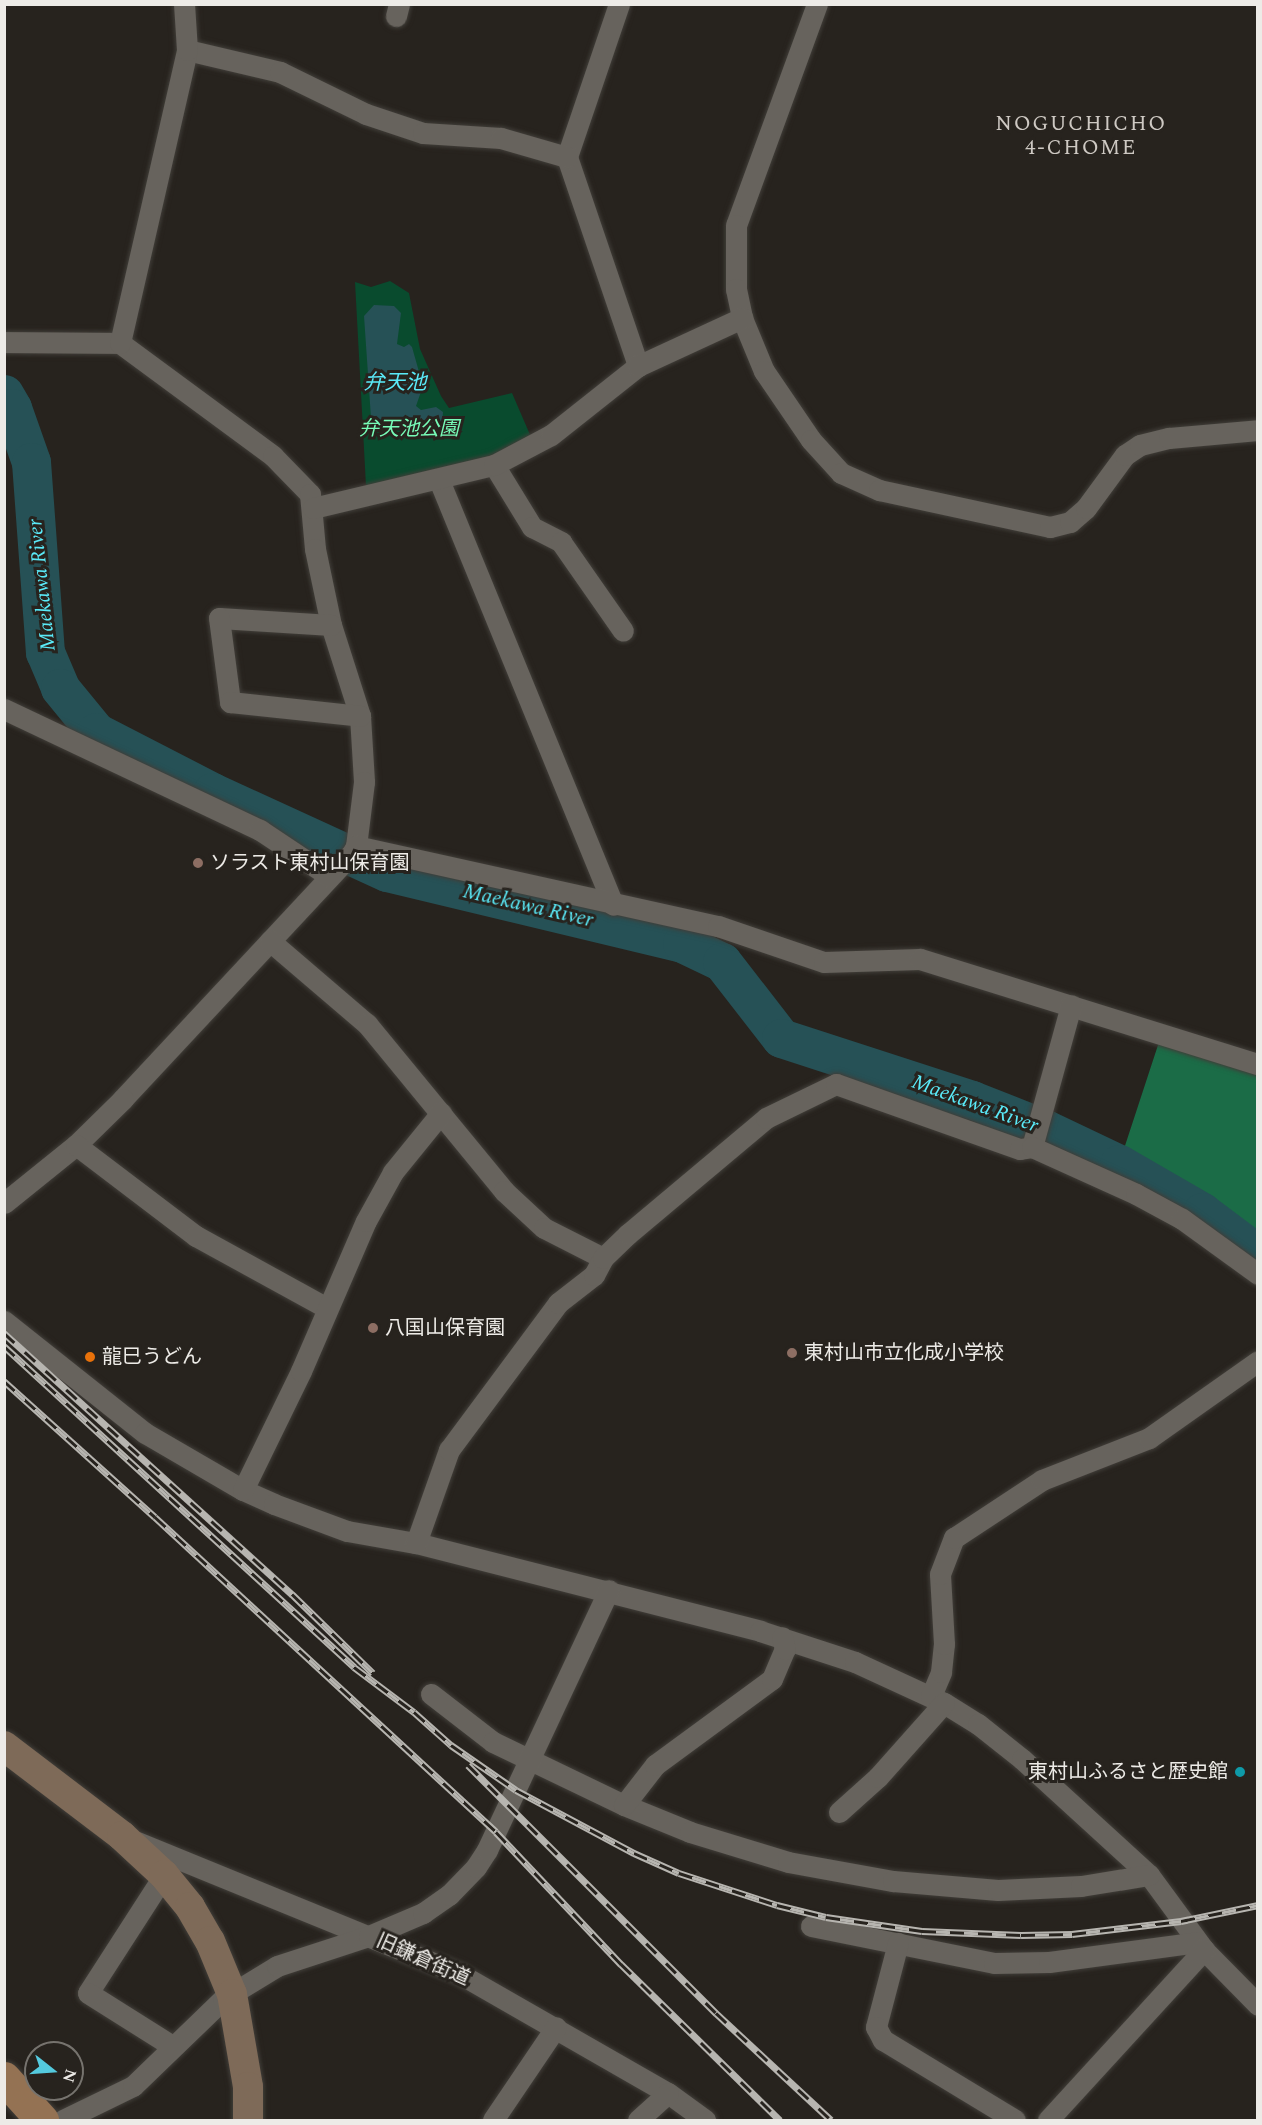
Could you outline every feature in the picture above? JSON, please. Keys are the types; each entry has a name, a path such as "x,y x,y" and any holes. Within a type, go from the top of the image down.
{"main road":[{"path":"8,2087 42,2121"}],"street":[{"path":"120,343 187,50 184,4"},
{"path":"619,4 567,158 638,366"},
{"path":"817,4 736,225 736,290 742,318 764,371 811,441 841,472 879,490 1050,526 1070,522 1086,508 1125,455 1140,445 1169,438 1257,430"},
{"path":"187,50 280,72 366,114 423,133 501,138 567,158"},
{"path":"313,508 416,483 439,480 494,465 551,435 638,366 742,318"},
{"path":"4,342 120,343 273,456 310,494 315,549 331,625 360,716 364,782 354,849 123,1099 76,1145 4,1203"},
{"path":"494,465 532,527 561,542 623,631"},
{"path":"439,480 613,905"},
{"path":"331,625 219,618 230,702 360,716"},
{"path":"4,709 260,830 329,876"},
{"path":"354,849 718,926 824,962 920,959 1257,1064"},
{"path":"270,941 367,1024 504,1191 544,1228 603,1258"},
{"path":"1032,1148 1071,1005"},
{"path":"416,1543 449,1450 558,1303 594,1275 603,1258 628,1234 766,1118 836,1084 1020,1149 1032,1148 1136,1194 1182,1219 1257,1274"},
{"path":"243,1490 301,1371 366,1221 393,1172 441,1113"},
{"path":"76,1145 196,1236 327,1308"},
{"path":"4,1322 145,1433 243,1490 274,1504 347,1531 416,1543 609,1590 782,1637 855,1662 937,1699 978,1724 1022,1759 1149,1875 1201,1946 1257,2005"},
{"path":"839,1812 878,1777 937,1699 944,1644 940,1574 954,1538 1042,1480 1149,1438 1257,1361"},
{"path":"63,2121 133,2086 172,2046 232,1994 277,1966 369,1936 423,1913 448,1895 476,1867 487,1850 609,1590"},
{"path":"624,1805 654,1765 772,1679 785,1649 782,1637"},
{"path":"431,1694 493,1742 624,1805 690,1832 747,1851 829,1871 893,1881 998,1890 1081,1886 1149,1875"},
{"path":"4,1746 122,1836 164,1875 190,1907 210,1941 232,1994 248,2087 248,2121"},
{"name":"旧鎌倉街道","path":"122,1836 460,1974 668,2093 705,2121"},
{"path":"164,1875 88,1993 172,2046"},
{"path":"811,1926 994,1963 1049,1962 1201,1946"},
{"path":"898,1942 876,2027 883,2040 1015,2121"},
{"path":"1051,2120 1201,1946"},
{"path":"493,2121 556,2027"},
{"path":"638,2121 668,2093"}],"green space":[{"name":"弁天池公園","path":"390,281 409,293 420,349 441,396 449,408 512,393 531,437 484,459 366,486 355,282 371,287"},
{"path":"1159,1042 1257,1073 1257,1254 1202,1212 1119,1164"}],"water":[{"name":"弁天池","path":"374,305 394,306 401,313 397,344 404,347 409,344 412,347 423,386 416,406 421,410 436,407 443,412 442,426 427,434 413,435 398,426 373,421 371,418 364,316"}],"waterway":[{"name":"Maekawa River","path":"4,394 12,408 31,462 45,652 60,688 96,732 212,792 387,872 682,943 722,962 781,1038 972,1100 1045,1129 1119,1164 1202,1212 1258,1254"}],"railway":[{"path":"4,1333 292,1594 373,1673"},
{"path":"4,1346 354,1667 414,1712 451,1745 516,1790 634,1853 679,1873 777,1905 826,1917 922,1931 1021,1935 1072,1934 1181,1921 1258,1905"},
{"path":"4,1381 496,1832 621,1964 780,2120"},
{"path":"468,1765 716,2013 831,2120"}],"place":[{"name":"ソラスト東村山保育園","path":"198,863"},
{"name":"八国山保育園","path":"373,1328"},
{"name":"東村山市立化成小学校","path":"792,1353"},
{"name":"龍巳うどん","path":"90,1357"},
{"name":"東村山ふるさと歴史館","path":"1240,1772"}],"district":[{"name":"NOGUCHICHO 4-CHOME","path":"1081,136"}]}
